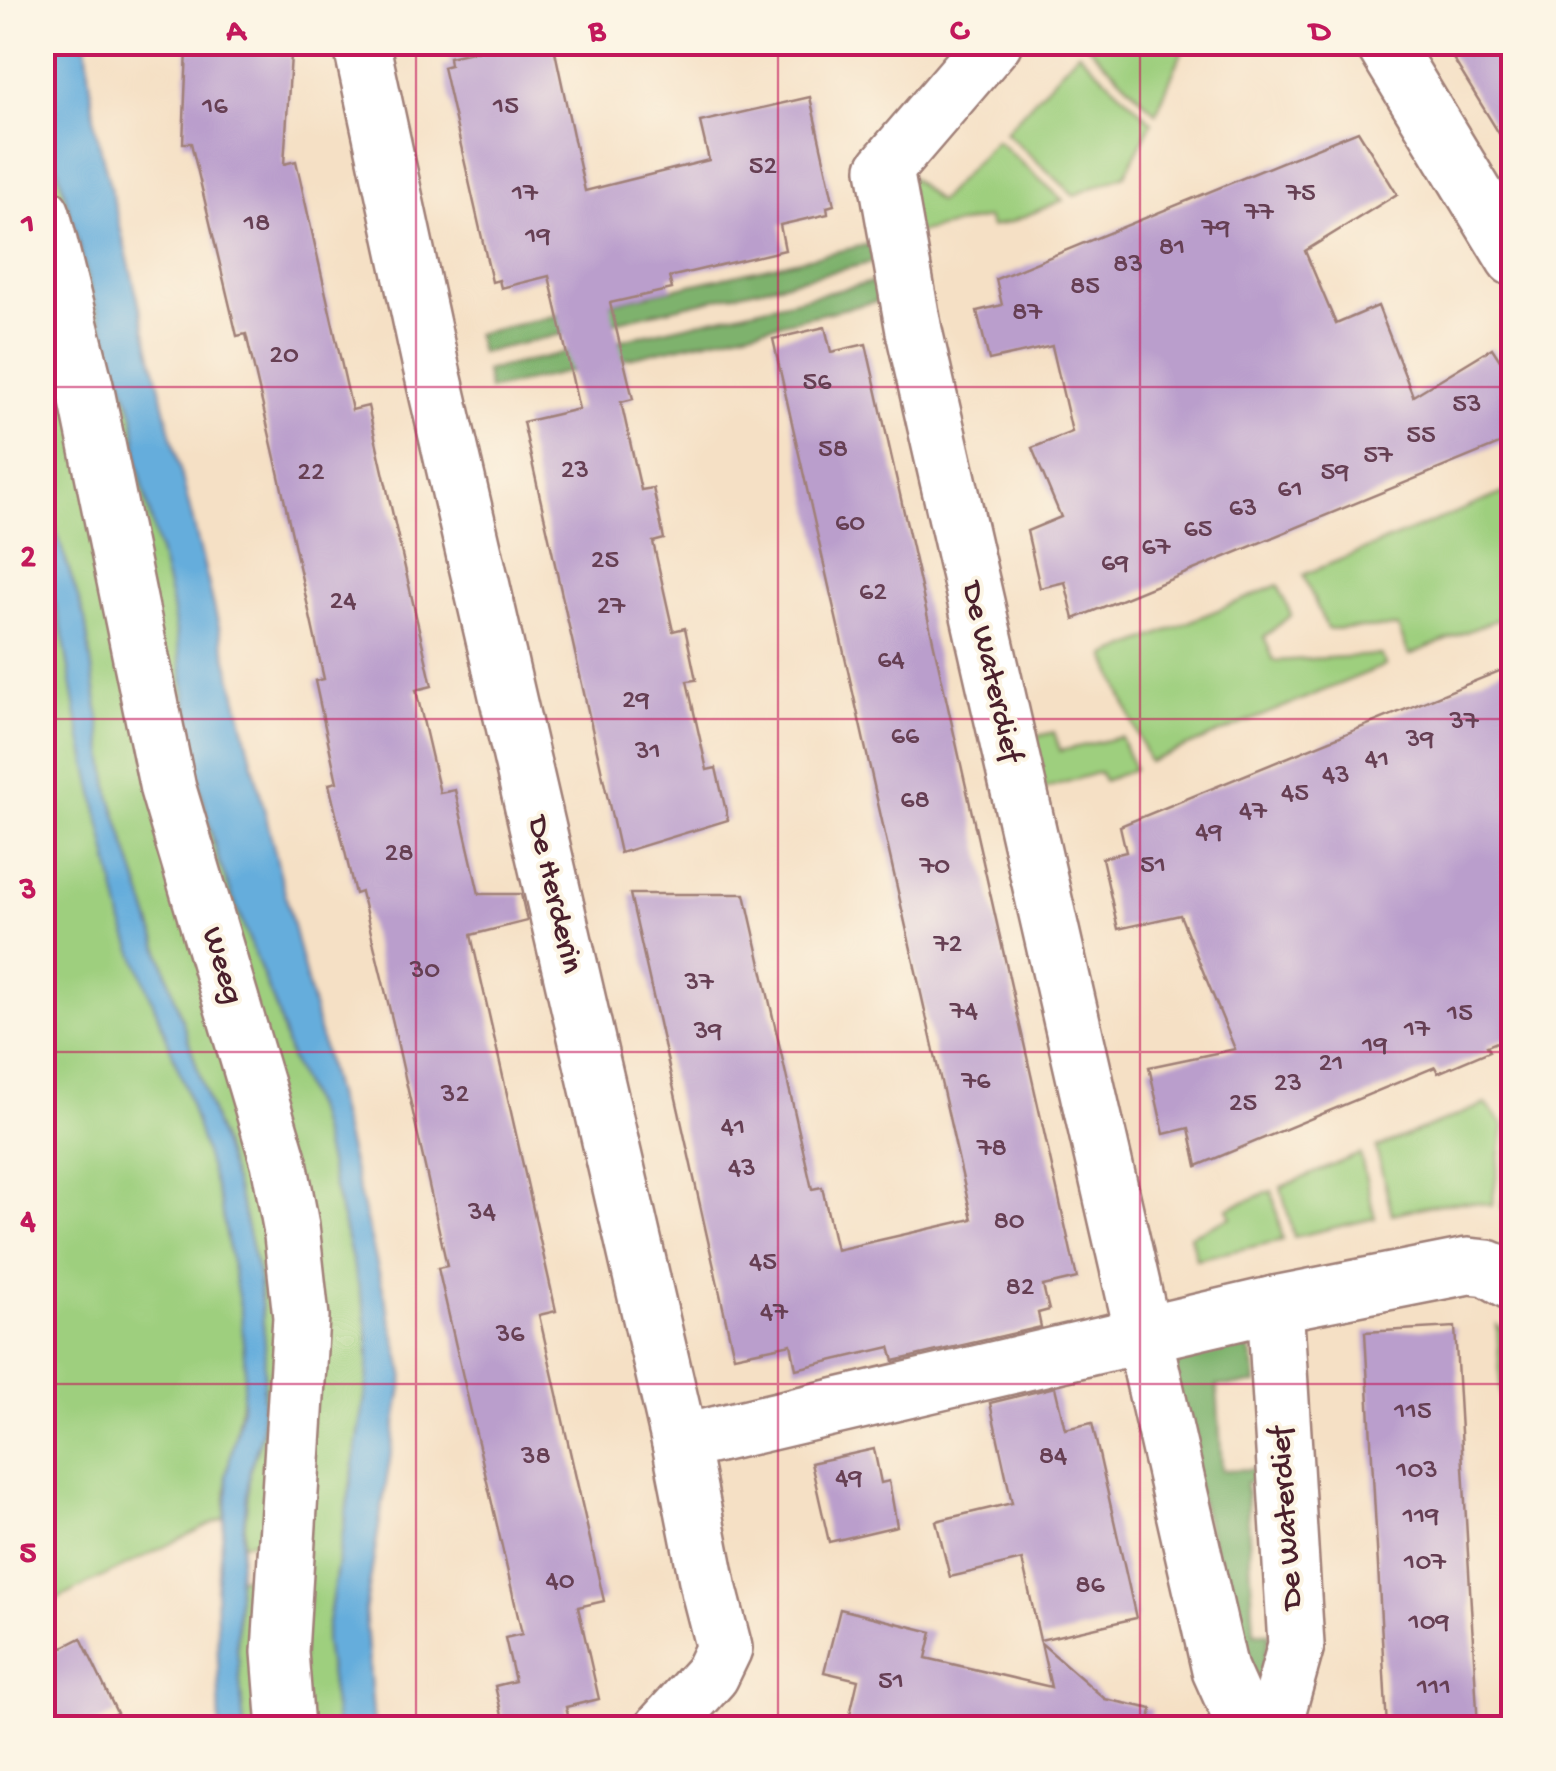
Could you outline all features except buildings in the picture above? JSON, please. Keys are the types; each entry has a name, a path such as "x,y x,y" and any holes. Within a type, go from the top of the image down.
{"street":[{"name":"De Herderin","path":"361,42 430,362 724,1648 711,1676 663,1728"},
{"name":"De Waterdief","path":"994,42 885,169 914,331 1220,1670 1246,1728"},
{"path":"1384,42 1514,258"},
{"name":"Weeg","path":"42,214 85,386 168,789 279,1162 290,1226 301,1317 280,1652 286,1728"},
{"path":"680,1443 1275,1304 1468,1266 1488,1268 1514,1283"},
{"name":"De Waterdief","path":"1273,1728 1296,1645 1275,1304"}],"green space":[{"path":"1085,42 1186,43 1156,113"},
{"path":"1078,52 1152,122 1125,175 1074,195 1005,132"},
{"path":"42,92 50,140 93,298 134,415 138,466 171,600 200,788 219,862 277,1011 290,1057 316,1114 365,1312 367,1385 325,1641 337,1728 298,1728 310,1437 213,896 43,174"},
{"path":"996,140 1063,200 991,227 987,218 911,234 907,174 938,202"},
{"path":"870,244 874,262 480,353 476,334"},
{"path":"878,281 882,300 489,390 485,371"},
{"path":"42,284 282,1267 270,1530 258,1542 243,1543 250,1469 262,1432 265,1344 258,1275 243,1211 110,795 85,620 48,506 43,477"},
{"path":"1513,489 1513,613 1409,655 1398,627 1327,629 1303,575"},
{"path":"42,523 140,923 251,1291 244,1388 227,1480 225,1517 43,1606"},
{"path":"1278,585 1291,615 1264,637 1274,661 1381,655 1386,665 1149,762 1106,656"},
{"path":"1054,732 1060,751 1121,737 1134,769 1104,781 1100,772 1036,791 1025,739"},
{"path":"1486,1104 1504,1126 1492,1206 1455,1202 1392,1214 1376,1148"},
{"path":"1513,1124 1513,1212 1502,1208"},
{"path":"1360,1154 1375,1218 1294,1237 1281,1187"},
{"path":"1272,1191 1283,1240 1196,1259 1190,1235 1231,1217 1228,1208"},
{"path":"1497,1325 1513,1337 1513,1613"},
{"path":"1232,1341 1249,1350 1256,1384 1217,1386 1222,1470 1261,1469 1261,1480 1246,1482 1254,1633 1270,1633 1257,1703 1160,1357"},
{"path":"238,1578 260,1583 273,1728 244,1728 237,1647"}],"water":[{"path":"42,43 86,43 95,126 404,1374 365,1611 374,1728 337,1728 325,1641 367,1385 365,1312 316,1114 290,1057 277,1011 219,862 200,788 171,600 138,466 134,415 93,298 50,140 43,92"},
{"path":"43,477 48,506 85,619 110,795 243,1211 258,1275 265,1344 262,1432 250,1469 238,1578 237,1647 244,1728 220,1728 216,1590 228,1491 226,1476 242,1406 245,1369 241,1312 220,1203 183,1081 123,924 78,722 63,634 43,560"}]}
